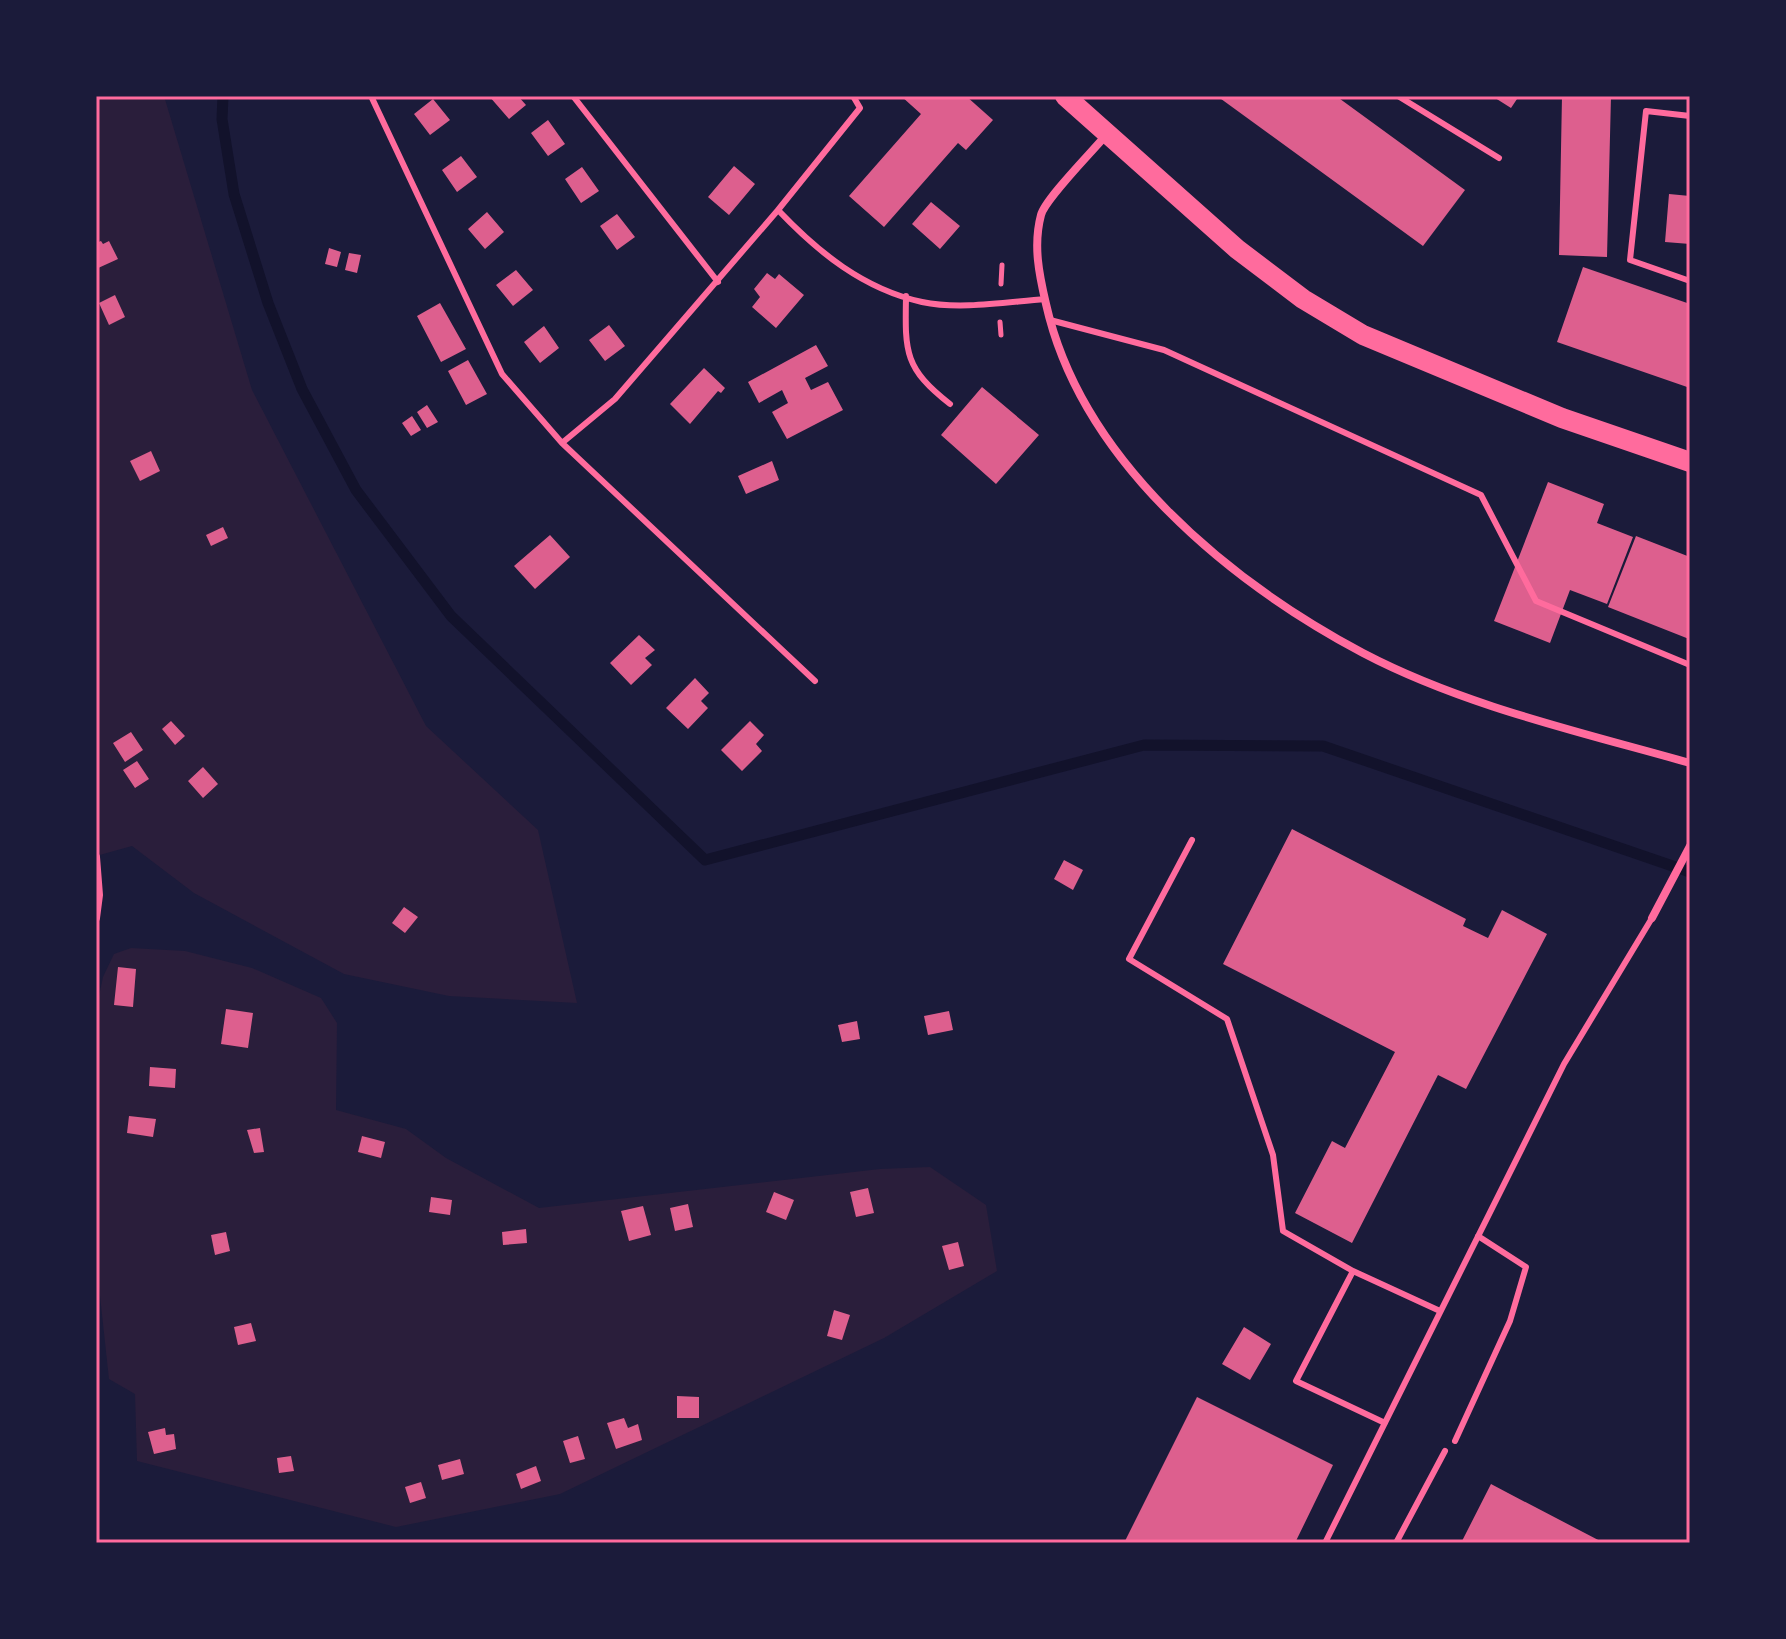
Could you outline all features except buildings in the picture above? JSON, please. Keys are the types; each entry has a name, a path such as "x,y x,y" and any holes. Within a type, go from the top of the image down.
{"main road":[{"path":"1065,96 1237,249 1303,299 1363,335 1562,418 1690,462"}],"street":[{"path":"1106,135 1042,211 1037,240 1050,320 1094,417 1130,469 1231,567 1300,615 1365,653 1493,706 1690,763"},
{"path":"1652,918 1690,846"},
{"path":"96,857 99,895 96,918"}],"lane":[{"path":"371,96 502,374 562,443 815,681"},
{"path":"573,96 718,282"},
{"path":"562,443 615,399 718,282 860,108 853,96"},
{"path":"1398,96 1499,158"},
{"path":"1690,116 1646,111 1630,260 1690,281"},
{"path":"778,210 815,249 860,278 922,302 962,304 1045,299"},
{"path":"906,296 906,343 914,370 922,382 950,404"},
{"path":"1050,320 1164,350 1481,495 1536,601 1690,665"},
{"path":"1192,840 1129,959 1227,1019 1273,1155 1283,1231 1353,1271 1440,1311"},
{"path":"1325,1543 1564,1064 1652,918"},
{"path":"1455,1441 1510,1321 1526,1267 1478,1236"},
{"path":"1353,1271 1296,1381 1385,1423"},
{"path":"1396,1543 1445,1451"}],"shaded area":[{"path":"96,96 164,96 252,390 426,726 538,830 577,1003 449,996 344,974 194,893 132,846 96,856"},
{"path":"131,948 185,951 252,968 321,998 337,1023 336,1110 406,1129 446,1158 539,1208 880,1169 930,1167 986,1205 997,1271 884,1338 560,1494 396,1527 137,1461 135,1394 109,1379 96,1259 96,1010 103,977 114,954"}],"waterway":[{"path":"223,96 222,119 234,194 268,303 302,389 356,490 451,616 705,860 1144,745 1323,746 1690,872"}]}
